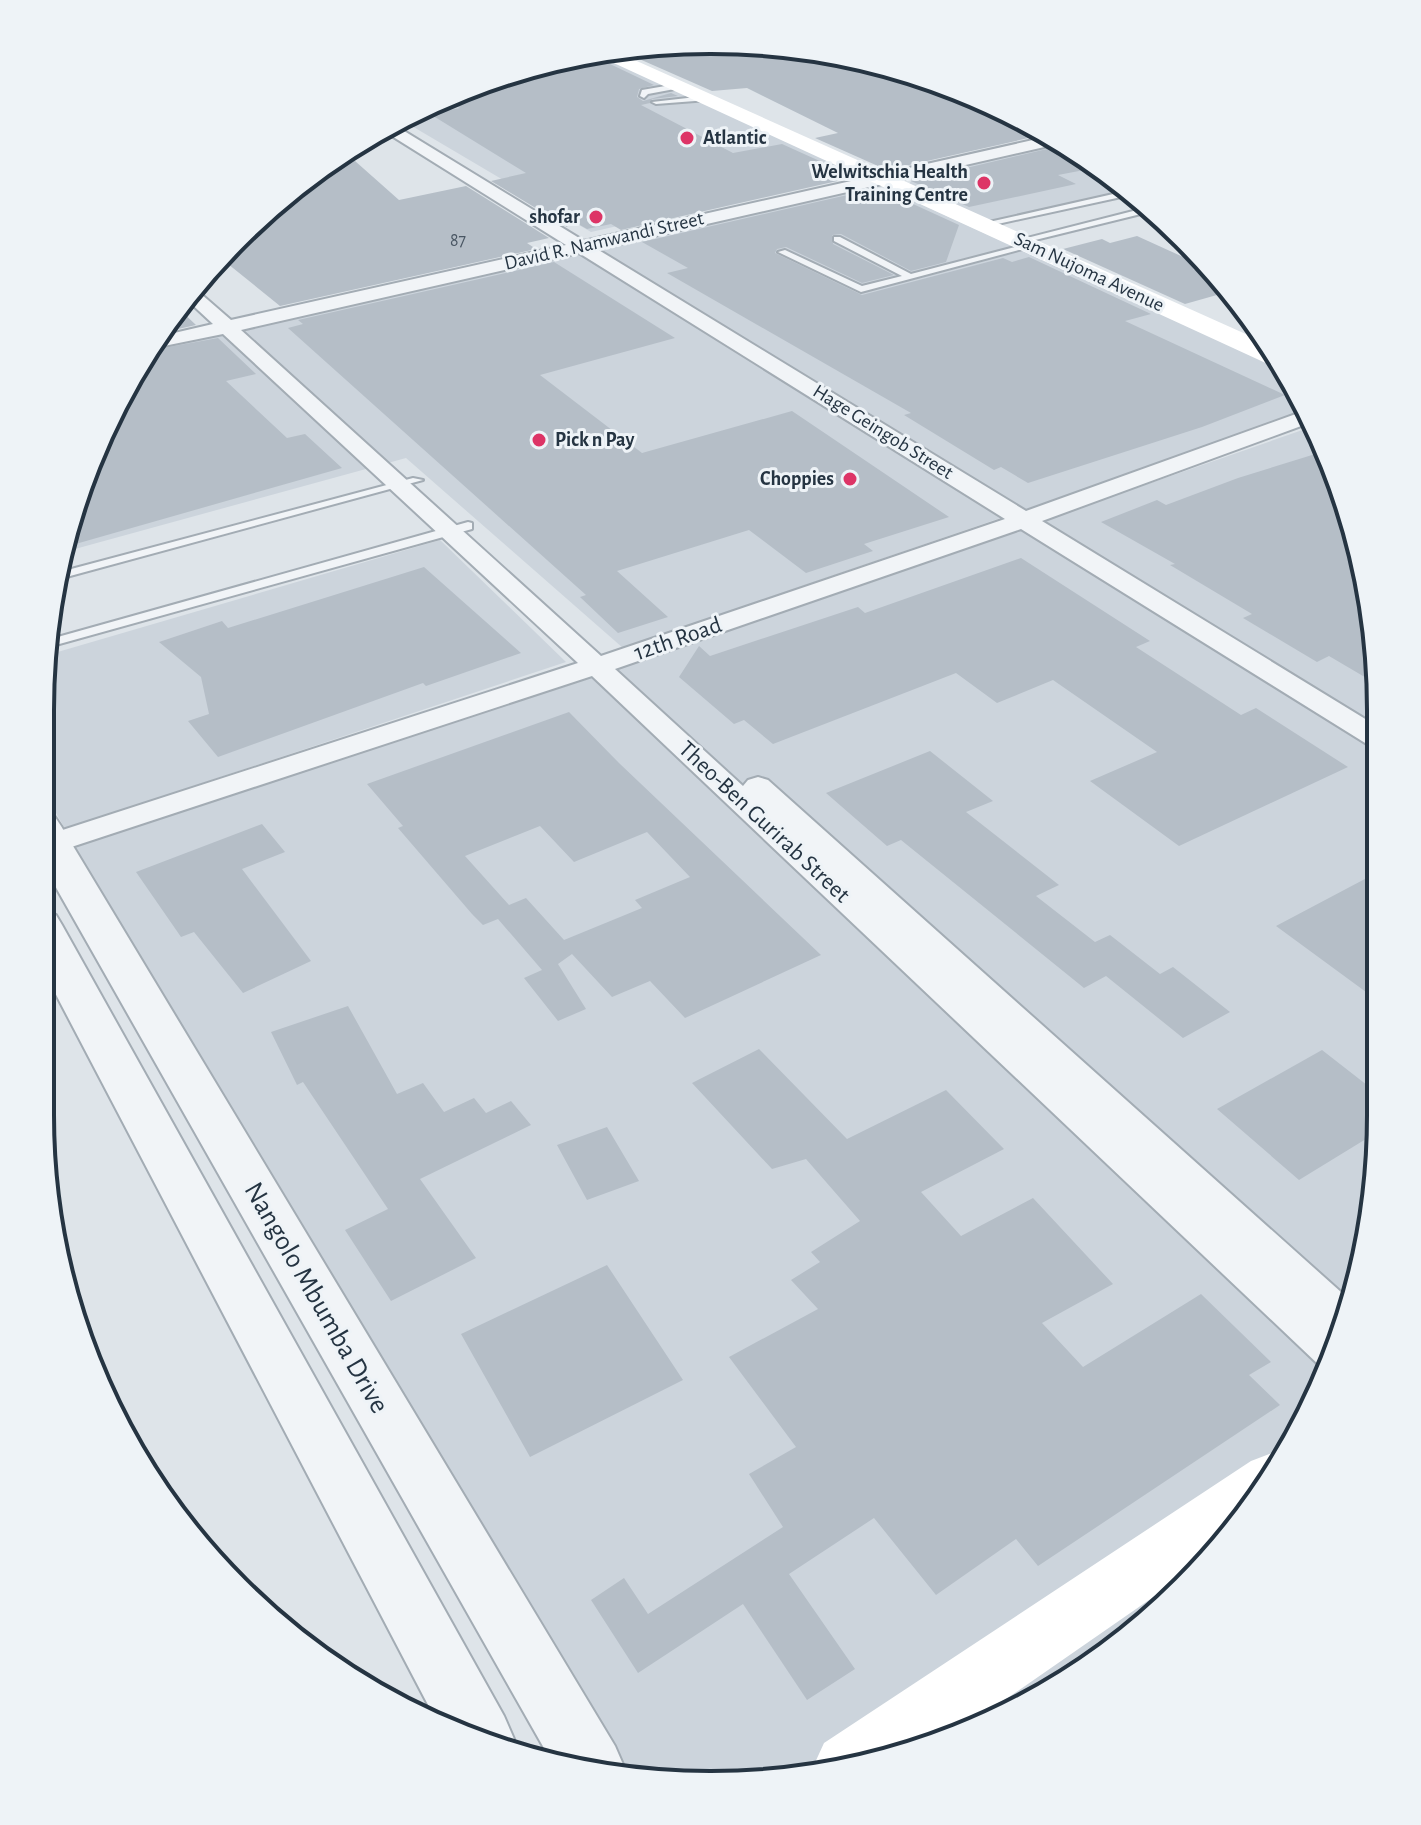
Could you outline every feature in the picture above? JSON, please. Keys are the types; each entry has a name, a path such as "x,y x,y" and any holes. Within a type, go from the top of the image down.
{"main road":[{"name":"Sam Nujoma Avenue","path":"635,59 1024,243 1258,349"},
{"name":"Sam Nujoma Avenue","path":"621,61 884,177"},
{"path":"872,1751 1240,1502"}],"street":[{"name":"Hage Geingob Street","path":"409,128 586,242 1031,517 1367,732"},
{"name":"Hage Geingob Street","path":"398,134 586,242"},
{"name":"David R. Namwandi Street","path":"884,177 1032,138"},
{"name":"David R. Namwandi Street","path":"170,339 233,321 1041,143"},
{"name":"Theo-Ben Gurirab Street","path":"207,290 233,321 407,483 1336,1313"},
{"name":"Theo-Ben Gurirab Street","path":"200,299 233,321"},
{"name":"David R. Namwandi Street","path":"176,330 233,321"},
{"name":"12th Road","path":"54,836 608,662 1031,517 1299,420"},
{"name":"Hage Geingob Street","path":"1031,517 1367,713"},
{"name":"Theo-Ben Gurirab Street","path":"608,662 1325,1345"},
{"name":"Nangolo Mbumba Drive","path":"54,856 586,1759"},
{"path":"54,949 474,1727"}],"lane":[{"path":"644,96 645,92 677,86"},
{"path":"656,102 705,98"},
{"path":"984,224 1117,195"},
{"path":"782,252 861,289 1138,213"},
{"path":"837,239 910,277"},
{"path":"69,574 407,483"},
{"path":"58,640 458,529"}],"shaded area":[{"path":"616,61 848,170 844,175 591,232 412,126 499,89 541,76"},
{"path":"1044,145 1113,193 986,222 909,184 916,174"},
{"path":"856,188 889,190 1265,360 1297,416 623,648 406,458 74,549 104,459 142,382 165,346"},
{"path":"1303,430 1332,499 1345,541 1366,668 1366,1157 1345,1284 1317,1366 1279,1443 1231,1514 1175,1579 1143,1608 1110,1635 1039,1683 962,1721 880,1749 753,1770 668,1770 588,1759 71,845 594,677"},
{"path":"440,540 566,662 65,829 54,809 57,652"}],"building":[{"path":"668,55 753,55 839,67 922,89 962,104 1031,138 887,170 815,138 838,133 747,88 712,91 638,58"},
{"path":"608,63 654,85 639,89 637,97 643,101 671,93 678,96 652,99 650,103 641,105 733,153 782,144 855,177 621,230 611,224 587,229 571,220 567,227 491,181 526,173 433,116 460,108 456,106 541,76"},
{"path":"1049,148 1082,170 1058,175 1076,184 969,207 911,181"},
{"path":"354,160 399,200 466,186 549,238 527,243 536,249 280,306 229,265 278,217"},
{"path":"878,188 959,225 946,262 911,271 841,234 832,235 833,244 894,275 862,283 786,247 777,249 775,253 862,295 1003,258 1012,262 1029,257 1151,314 1125,321 1285,395 1202,427 1028,483 1001,467 994,470 904,415 911,413 667,273 688,268 642,242"},
{"path":"1137,236 1186,258 1218,295 1185,304 1063,249 1102,239 1110,243"},
{"path":"554,262 675,338 540,375 642,453 792,411 949,517 864,544 873,551 806,573 749,530 617,571 668,617 618,633 580,597 586,595 288,328 303,324 298,320"},
{"path":"186,316 196,325 177,329"},
{"path":"218,338 256,374 226,381 287,438 305,434 342,468 75,544 104,459 142,382 164,348"},
{"path":"1315,454 1345,541 1361,625 1366,678 1329,656 1317,662 1243,618 1252,614 1170,565 1175,564 1101,522 1157,500 1166,505"},
{"path":"1021,558 1150,641 1136,647 1241,715 1256,708 1348,767 1179,846 1090,781 1157,752 1053,680 997,703 956,673 773,744 744,720 734,724 679,677 699,646 710,656 858,607 865,613"},
{"path":"424,567 521,653 426,686 423,683 218,757 188,721 209,714 201,677 159,642 222,621 228,628"},
{"path":"569,712 821,955 685,1018 650,981 612,997 572,954 558,964 586,1009 558,1021 524,978 542,970 498,919 483,925 472,914 398,828 403,826 367,784","holes":["540,826 574,862 647,832 690,877 635,900 642,908 564,940 526,898 509,905 465,856"]},
{"path":"930,751 993,801 966,812 1059,885 1036,896 1095,942 1110,935 1160,974 1173,967 1230,1012 1183,1038 1106,976 1084,988 901,840 887,846 826,793"},
{"path":"262,824 285,852 242,869 311,961 243,993 194,932 181,937 136,872"},
{"path":"1367,878 1367,993 1276,926"},
{"path":"348,1006 397,1094 423,1083 444,1112 474,1098 486,1113 511,1101 531,1125 420,1179 476,1258 391,1301 345,1230 388,1209 303,1082 297,1085 271,1032"},
{"path":"759,1049 847,1139 946,1090 1004,1149 921,1192 961,1236 1033,1198 1113,1284 1042,1323 1083,1367 1201,1294 1271,1362 1249,1375 1280,1405 1038,1566 1016,1539 936,1595 874,1518 789,1574 855,1669 807,1700 743,1604 638,1673 591,1600 624,1578 648,1614 783,1527 749,1474 796,1447 729,1357 818,1309 791,1280 820,1262 811,1252 860,1221 806,1159 772,1169 692,1083"},
{"path":"1322,1050 1367,1085 1366,1139 1299,1180 1217,1109"},
{"path":"607,1127 639,1181 587,1200 557,1145"},
{"path":"607,1265 683,1380 530,1457 461,1334"}],"place":[{"name":"Atlantic","path":"687,138"},
{"name":"Welwitschia Health Training Centre","path":"984,183"},
{"name":"shofar","path":"596,217"},
{"name":"Pick n Pay","path":"539,440"},
{"name":"Choppies","path":"850,479"}]}
